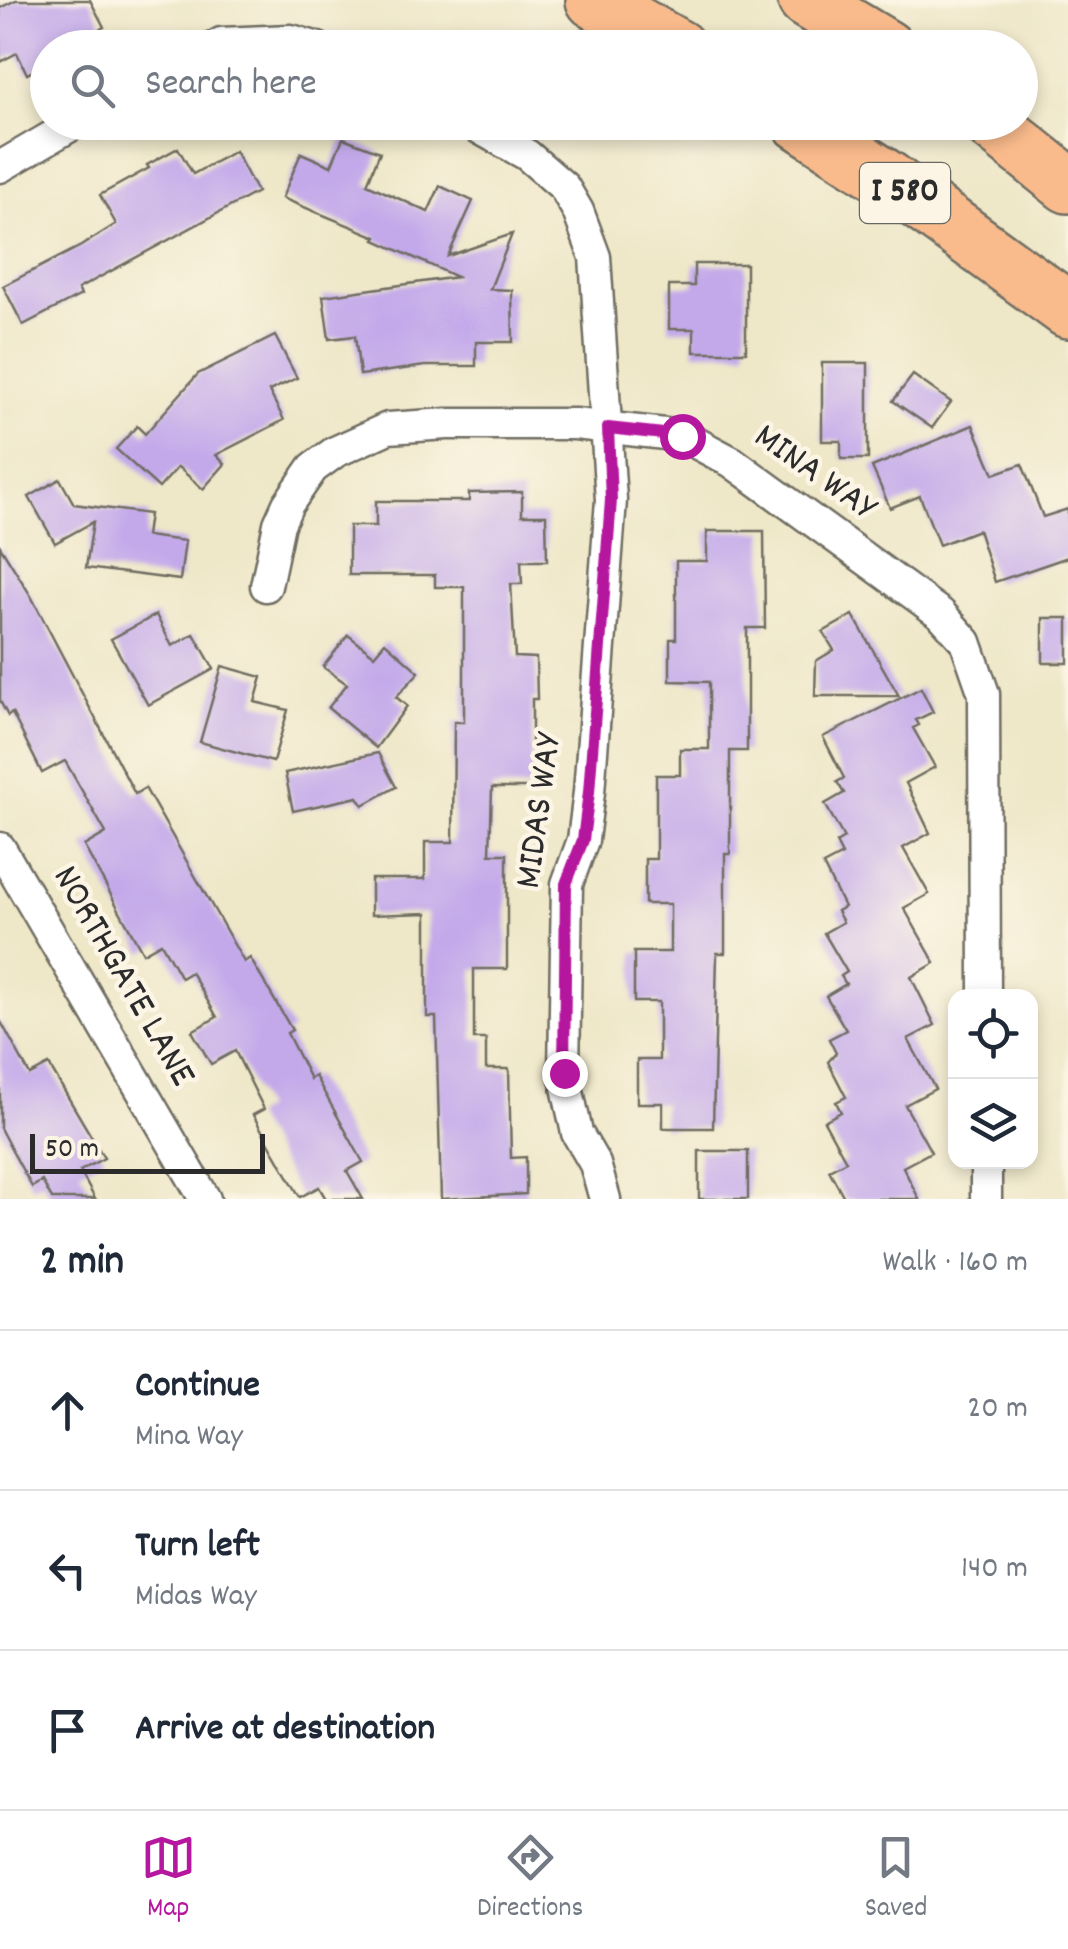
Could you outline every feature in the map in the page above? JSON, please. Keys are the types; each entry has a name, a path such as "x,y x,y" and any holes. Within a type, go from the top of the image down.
{"highway":[{"path":"594,0 646,30"},
{"path":"806,0 856,30"},
{"name":"I 580","path":"827,140 1068,310"},
{"path":"1012,140 1068,186"},
{"path":"1008,267 1068,331"}],"street":[{"path":"0,167 46,140"},
{"name":"MIDAS WAY","path":"500,140 527,155 564,187 578,211 594,257 611,500 589,792 583,840 566,884 564,1073 577,1133 594,1164 606,1199"},
{"name":"MINA WAY","path":"266,586 279,524 313,468 335,452 388,428 575,424 682,436 732,462 941,614 966,642 984,694 986,989"},
{"name":"NORTHGATE LANE","path":"0,848 199,1197"},
{"path":"986,1169 986,1199"}],"building":[{"path":"16,0 90,0 104,27 30,30 27,74 17,53 0,62 0,8"},
{"path":"342,140 348,140 380,152 367,184 428,212 440,186 473,201 448,256 512,234 490,289 512,290 513,342 476,342 476,366 425,366 360,375 355,336 329,339 323,296 457,277 375,240 377,237 282,198 301,153 331,166"},
{"path":"178,148 193,174 235,151 257,192 78,289 81,295 23,325 3,286 116,224 100,195"},
{"path":"694,264 746,264 746,352 694,352 694,329 669,329 669,286 694,286"},
{"path":"275,336 297,378 269,391 284,420 216,455 225,464 203,489 178,467 159,488 116,449 137,426 145,434 198,374"},
{"path":"822,363 868,363 868,459 841,459 841,441 822,441"},
{"path":"913,375 951,402 932,428 893,401"},
{"path":"973,425 994,474 1022,464 1043,517 1068,509 1068,557 995,582 978,530 939,545 920,496 890,508 872,467"},
{"path":"60,479 74,504 149,514 146,536 185,541 180,580 86,568 93,522 55,543 29,497"},
{"path":"522,492 522,515 546,515 547,561 521,561 522,584 511,584 515,657 536,658 532,788 492,788 490,854 507,854 507,969 474,969 474,1039 486,1039 486,1069 509,1069 511,1158 526,1157 526,1194 441,1199 436,1017 427,1017 427,913 371,915 371,879 425,879 425,842 453,842 454,722 464,722 464,587 435,587 435,575 349,575 349,526 376,526 376,501 469,501 469,493"},
{"path":"707,531 764,531 765,628 747,628 747,751 730,751 730,854 725,854 725,953 717,953 713,1128 663,1128 663,1103 637,1103 637,1060 659,1060 659,1002 634,1002 634,952 670,952 670,904 645,904 645,859 656,859 656,775 680,775 680,749 709,749 709,682 670,681 670,639 676,639 676,561 707,561"},
{"path":"0,546 31,596 135,794 145,788 244,962 250,958 292,1030 287,1033 310,1079 315,1076 363,1162 347,1171 363,1199 326,1199 319,1187 300,1197 253,1115 264,1109 235,1051 211,1064 192,1031 217,1017 191,972 181,978 161,943 143,953 84,846 106,833 65,761 42,773 12,713 8,716 0,701"},
{"path":"156,615 172,646 194,634 214,669 148,705 111,639"},
{"path":"853,615 899,696 815,696 816,661 834,650 823,632"},
{"path":"1043,618 1068,618 1068,663 1043,663"},
{"path":"348,635 374,655 385,642 419,672 396,697 407,706 376,748 328,708 347,684 323,667"},
{"path":"222,666 262,677 255,702 288,710 273,762 200,742"},
{"path":"921,688 933,712 916,720 919,725 913,728 935,767 906,783 930,833 903,848 929,894 904,908 935,963 911,977 935,1025 908,1039 935,1089 905,1105 931,1152 903,1167 919,1199 845,1199 829,1170 846,1161 824,1121 841,1112 836,1102 846,1097 828,1062 836,1053 829,1039 846,1030 826,996 846,984 841,976 847,972 824,933 843,922 837,911 844,907 823,865 842,855 836,843 844,838 825,804 844,793 837,782 844,778 823,737"},
{"path":"378,753 396,787 363,805 358,797 293,811 285,773"},
{"path":"0,1020 30,1075 49,1065 104,1158 80,1171 95,1199 52,1199 42,1181 32,1187 12,1151 0,1128"},
{"path":"699,1151 748,1151 748,1199 699,1199"}],"route":[{"path":"564,1073 566,884 583,840 589,792 611,500 608,428 682,436"}]}
